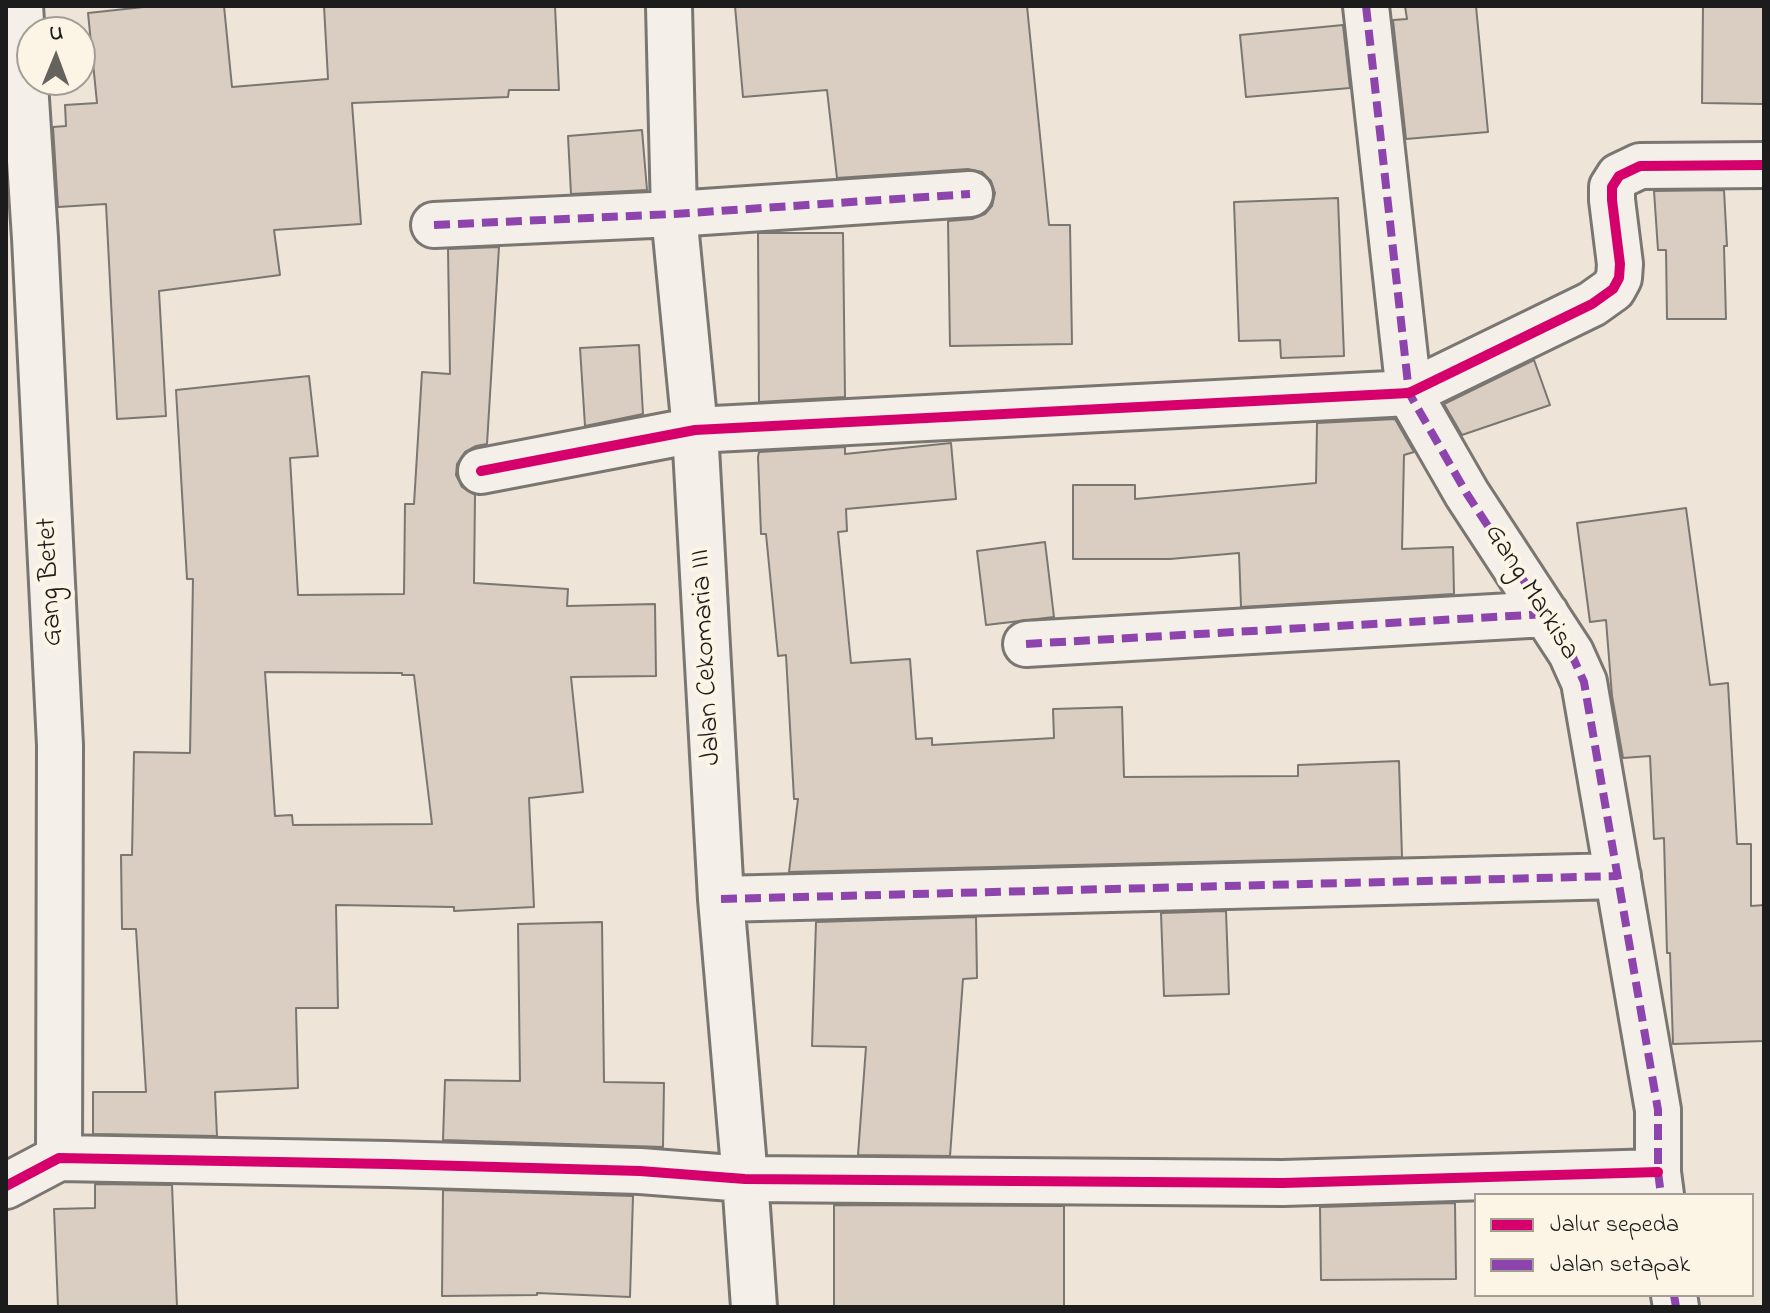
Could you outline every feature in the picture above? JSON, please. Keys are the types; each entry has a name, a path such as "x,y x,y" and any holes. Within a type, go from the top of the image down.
{"street":[{"name":"Gang Betet","path":"20,6 35,238 60,745 59,1158"},
{"name":"Jalan Cekomaria III","path":"669,6 674,214 695,430 721,899 754,1307"},
{"name":"Gang Markisa","path":"1366,6 1409,393 1467,494 1571,653 1584,682 1658,1110 1659,1183"},
{"path":"481,471 695,430 1409,393 1592,304 1613,289 1619,278 1620,264 1612,187 1619,176 1640,166 1764,165"},
{"path":"434,225 674,214 970,194"},
{"path":"1026,644 1546,614"},
{"path":"721,899 1618,876"},
{"path":"6,1186 59,1158 640,1171 745,1179 1659,1183"}],"building":[{"path":"153,6 224,6 232,87 328,79 324,6 555,6 559,90 509,90 508,97 352,103 361,224 274,230 280,275 159,291 166,416 117,419 106,204 58,207 53,127 66,126 65,105 97,103 96,16 88,16 88,13"},
{"path":"735,6 1027,6 1049,225 1070,225 1072,344 950,346 948,221 972,219 985,214 992,206 995,193 991,181 982,172 968,169 837,178 827,90 743,97"},
{"path":"1405,6 1476,6 1488,132 1406,139 1393,20 1407,19"},
{"path":"1703,6 1764,6 1764,104 1702,103"},
{"path":"1343,25 1350,88 1246,97 1240,35"},
{"path":"642,130 647,190 571,194 568,136"},
{"path":"1724,190 1726,319 1667,319 1666,250 1658,250 1654,191"},
{"path":"1338,198 1344,356 1281,358 1280,340 1239,341 1234,202"},
{"path":"758,233 843,233 845,397 759,402"},
{"path":"499,247 487,444 465,452 457,464 456,475 462,487 475,495 474,583 568,589 567,606 655,604 656,676 571,677 583,792 529,798 534,907 454,911 454,907 336,905 338,1008 296,1008 298,1088 215,1092 217,1136 93,1134 93,1092 146,1092 136,929 122,929 121,855 132,855 134,752 190,753 193,579 187,579 176,390 309,376 318,456 290,458 298,595 404,594 405,504 414,504 422,372 450,374 448,249","holes":["265,672 414,675 432,824 293,825 292,815 275,816"]},
{"path":"639,345 643,414 585,426 580,348"},
{"path":"1534,360 1550,405 1462,435 1444,404"},
{"path":"1395,419 1414,452 1404,455 1402,549 1453,547 1454,594 1241,607 1239,553 1170,559 1073,559 1073,485 1135,485 1135,499 1316,483 1317,423"},
{"path":"951,443 956,499 846,509 847,531 838,532 851,663 910,659 916,739 932,738 932,745 1054,738 1053,709 1122,707 1124,777 1298,776 1298,765 1399,761 1402,857 789,872 798,799 794,799 786,655 778,656 766,534 761,534 759,452 845,447 845,454"},
{"path":"1686,508 1710,685 1728,683 1737,844 1751,844 1751,906 1764,905 1764,1041 1673,1044 1664,838 1654,839 1650,756 1623,758 1612,696 1606,620 1590,622 1577,523"},
{"path":"1045,542 1054,617 986,625 977,551"},
{"path":"1226,911 1229,994 1164,996 1161,913"},
{"path":"976,917 977,978 963,979 950,1156 858,1155 866,1047 812,1046 816,922"},
{"path":"602,922 604,1082 664,1083 663,1147 443,1140 445,1080 520,1081 518,924"},
{"path":"95,1184 172,1185 177,1307 58,1307 54,1209 95,1208"},
{"path":"443,1190 633,1196 630,1297 537,1293 442,1296"},
{"path":"1455,1203 1456,1279 1321,1280 1320,1207"},
{"path":"834,1205 1064,1206 1064,1307 834,1307"}],"marked path":[{"path":"1366,6 1409,393 1467,494 1571,653 1584,682 1658,1110 1661,1193"},
{"path":"434,225 674,214 970,194"},
{"path":"1026,644 1546,614"},
{"path":"721,899 1618,876"},
{"path":"1674,1297 1676,1307"}],"cycle path":[{"path":"481,471 695,430 1409,393 1592,304 1613,289 1619,278 1620,264 1612,187 1619,176 1640,166 1764,165"},
{"path":"6,1186 59,1158 640,1171 745,1179 1283,1183 1658,1172"}]}
